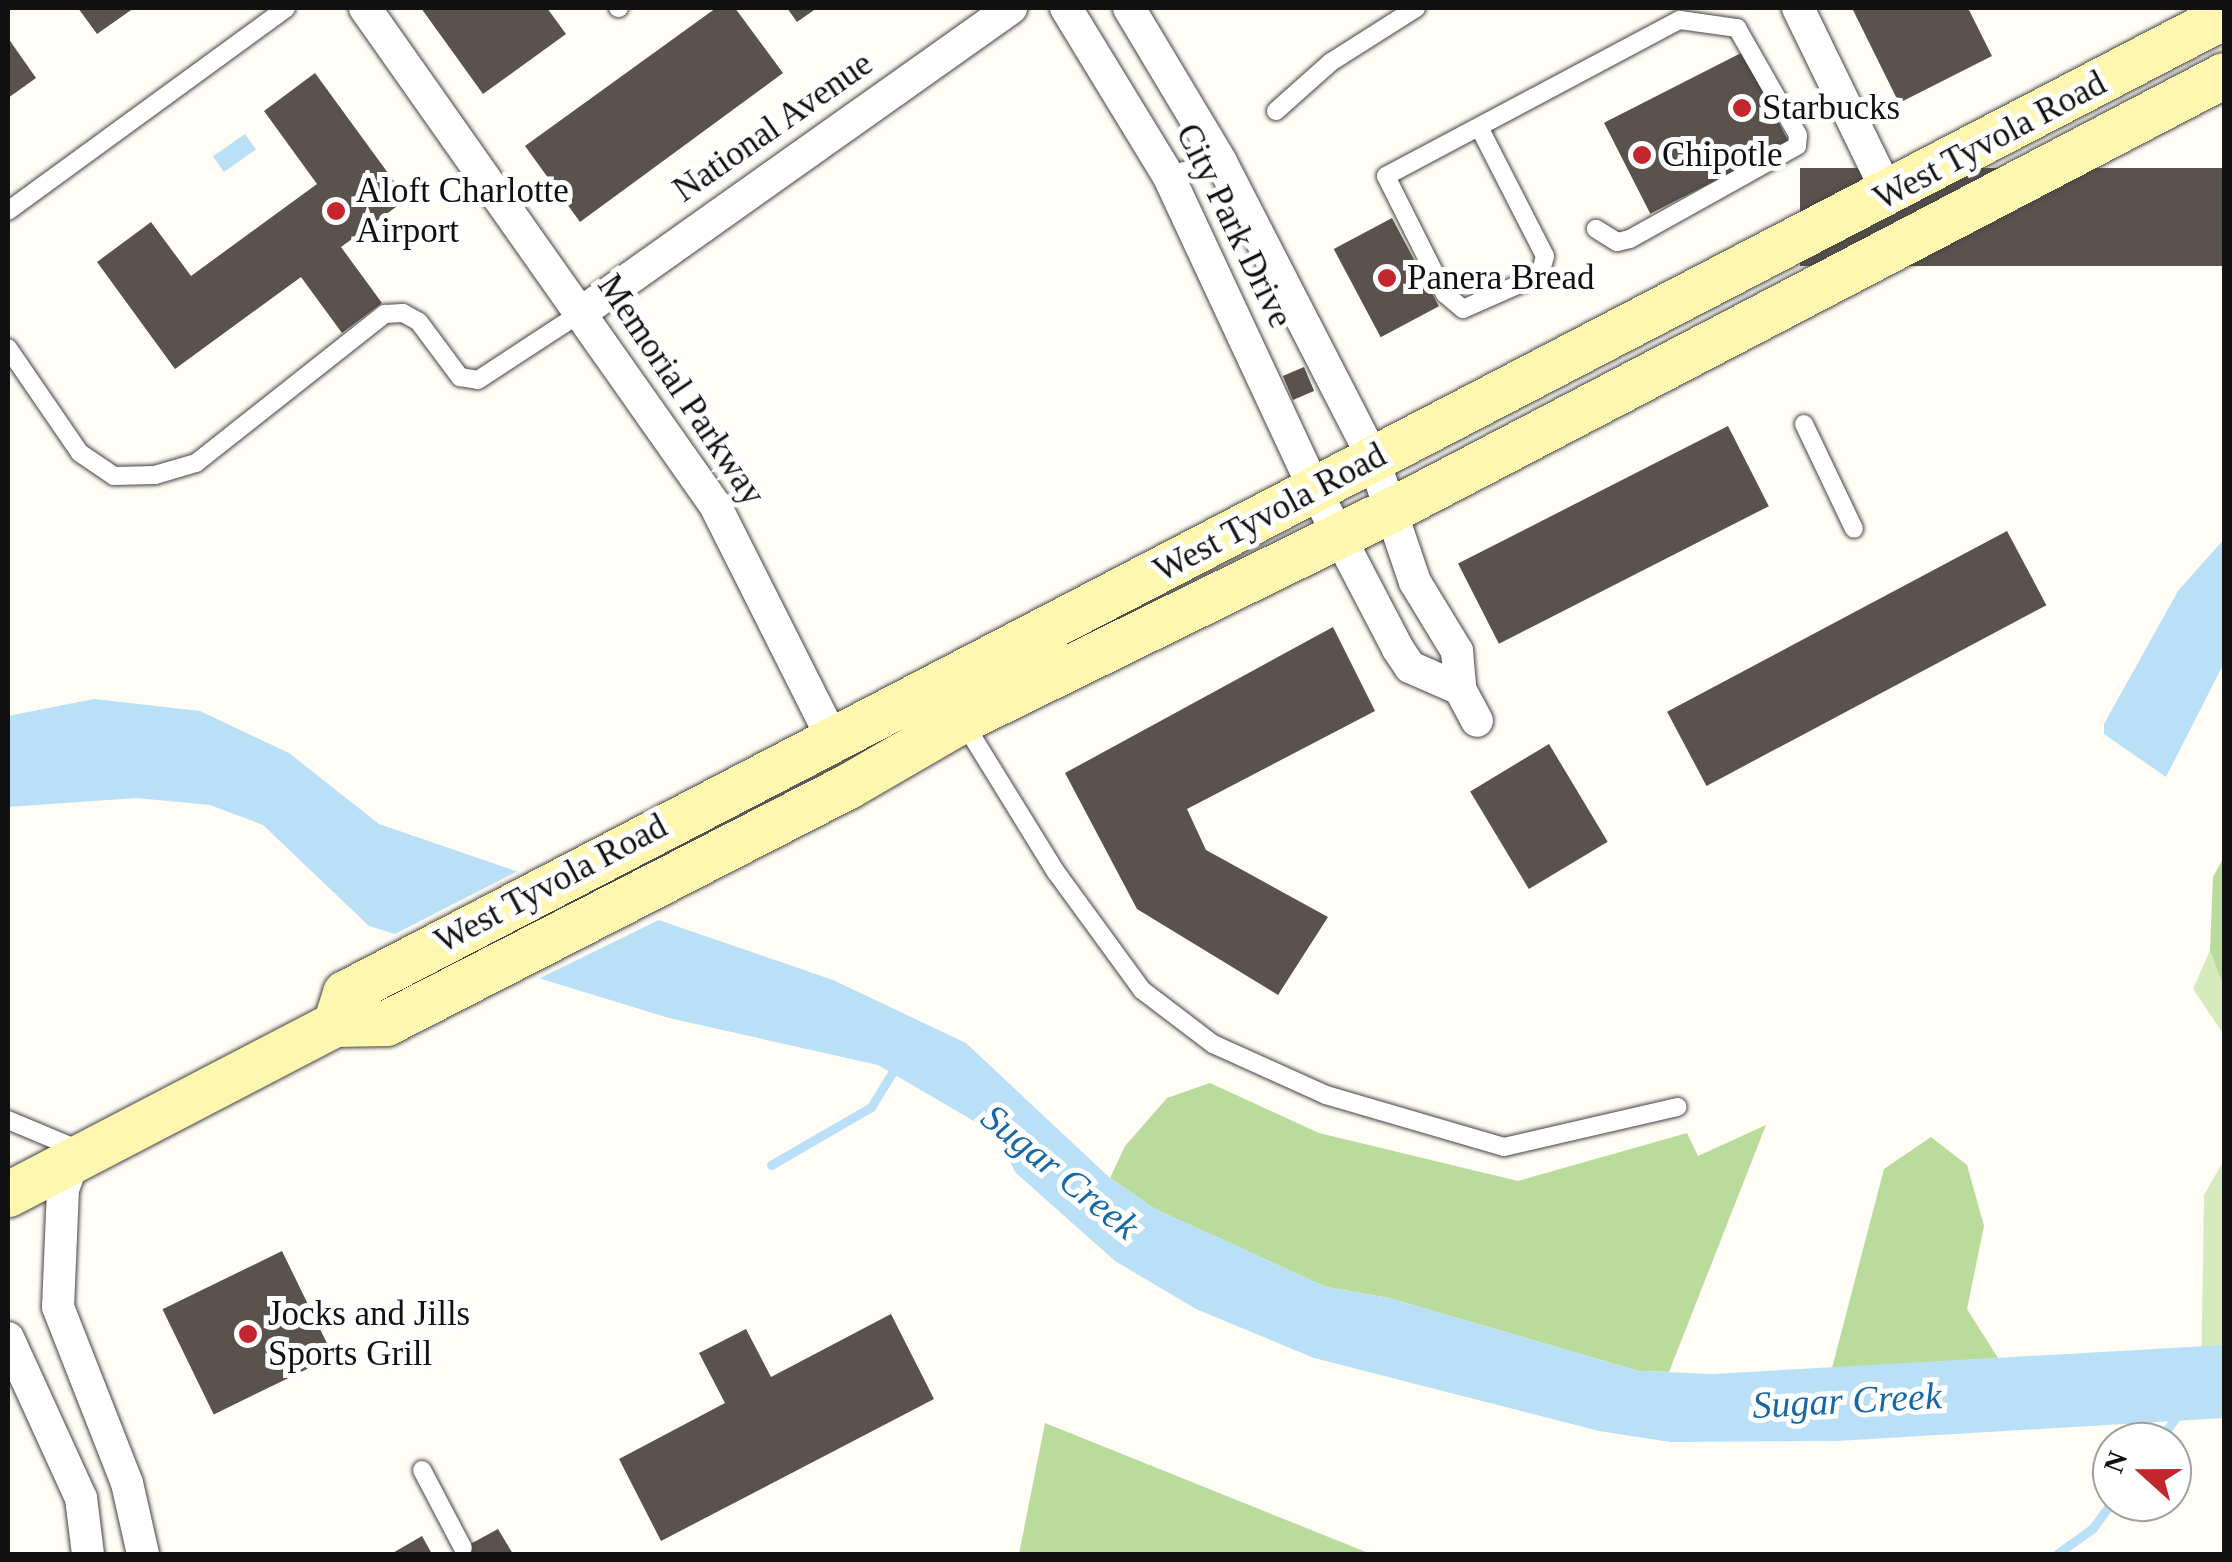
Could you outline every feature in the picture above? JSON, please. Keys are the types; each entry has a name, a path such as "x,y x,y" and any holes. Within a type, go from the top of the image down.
{"main road":[{"name":"West Tyvola Road","path":"8,1194 638,839 1889,195 2224,16"},
{"name":"West Tyvola Road","path":"340,1008 386,1023 405,1014 700,862 962,720 1391,510 2224,74"}],"street":[{"name":"Memorial Parkway","path":"365,8 715,505 832,738"},
{"name":"National Avenue","path":"582,312 1012,8"},
{"name":"City Park Drive","path":"1066,8 1168,175 1314,488 1410,667 1460,689"},
{"name":"City Park Drive","path":"1129,8 1221,162 1373,458 1415,582 1457,651 1460,689 1477,722"},
{"path":"1798,8 1889,195"},
{"path":"80,1156 64,1188 58,1307 126,1483 142,1554"},
{"path":"8,1338 81,1498 88,1554"}],"lane":[{"path":"8,212 286,8"},
{"path":"1276,111 1331,62 1416,8"},
{"path":"1480,126 1545,256 1540,275 1472,308 1454,304 1386,176 1480,126 1680,20 1726,22 1746,37 1798,135 1797,146 1630,240 1617,242 1596,229"},
{"path":"1168,175 1221,162"},
{"path":"8,348 80,454 114,476 155,476 196,463 385,314 404,313 418,322 460,376 478,380 582,312"},
{"path":"1804,424 1854,529"},
{"path":"962,720 1056,872 1142,990 1213,1044 1326,1095 1504,1147 1677,1106"},
{"path":"8,1120 80,1156"},
{"path":"422,1470 463,1548"}],"green space":[{"path":"2224,857 2224,987 2210,950 2213,877"},
{"path":"2224,918 2224,1035 2193,989"},
{"path":"1210,1083 1319,1133 1518,1181 1687,1133 1698,1156 1766,1125 1669,1372 1639,1371 1389,1298 1326,1287 1155,1209 1110,1178 1125,1146 1167,1098"},
{"path":"1931,1137 1967,1165 1984,1226 1967,1309 1998,1358 1832,1368 1884,1169"},
{"path":"2224,1160 2224,1382 2201,1383 2204,1195"},
{"path":"1045,1423 1371,1554 1019,1554"}],"water":[{"path":"245,134 256,150 224,172 213,156"},
{"path":"2224,539 2224,663 2166,777 2104,734 2104,724 2178,591"},
{"name":"Sugar Creek","path":"94,699 200,711 289,753 379,824 833,980 966,1043 1110,1178 1155,1209 1326,1287 1389,1298 1639,1371 1713,1374 2224,1345 2224,1418 2092,1422 2092,1426 1837,1441 1670,1442 1599,1431 1314,1358 1196,1309 1115,1261 1015,1172 996,1134 878,1065 669,1018 369,926 263,825 210,805 136,798 8,807 8,716"}],"pier":[{"path":"520,870 665,917 538,979 389,937"}],"building":[{"path":"78,8 134,8 97,34"},
{"path":"421,8 547,8 566,34 483,94"},
{"path":"716,8 735,8 783,73 580,222 525,146"},
{"path":"787,8 817,8 797,22"},
{"path":"1852,8 1968,8 1992,56 1899,103"},
{"path":"8,38 36,78 8,98"},
{"path":"1743,52 1789,143 1650,214 1604,123"},
{"name":"Aloft Charlotte Airport","path":"315,73 407,199 341,247 382,303 342,333 301,277 175,369 97,262 151,222 191,276 317,184 264,111"},
{"path":"1800,168 2224,168 2224,266 1800,266"},
{"name":"Panera Bread","path":"1392,218 1439,306 1381,337 1334,249"},
{"path":"1304,367 1314,391 1293,400 1283,376"},
{"path":"1728,426 1769,506 1499,644 1458,564"},
{"path":"2007,531 2046,605 1707,786 1667,712"},
{"path":"1333,627 1375,711 1187,809 1206,850 1328,917 1278,995 1137,909 1065,773"},
{"path":"1549,744 1608,842 1529,889 1470,791"},
{"name":"Jocks and Jills Sports Grill","path":"282,1251 333,1356 214,1414 162,1309"},
{"path":"891,1314 934,1399 661,1541 619,1459 725,1403 699,1353 746,1329 771,1377"},
{"path":"498,1529 513,1554 452,1554"},
{"path":"422,1536 432,1554 391,1554"}],"waterway":[{"path":"771,1165 871,1107 895,1068"},
{"path":"2173,1422 2180,1412"},
{"path":"2057,1554 2097,1522"}],"place":[{"name":"Starbucks","path":"1742,108"},
{"name":"Chipotle","path":"1642,155"},
{"name":"Aloft Charlotte Airport","path":"336,211"},
{"name":"Panera Bread","path":"1387,278"},
{"name":"Jocks and Jills Sports Grill","path":"248,1334"}]}
